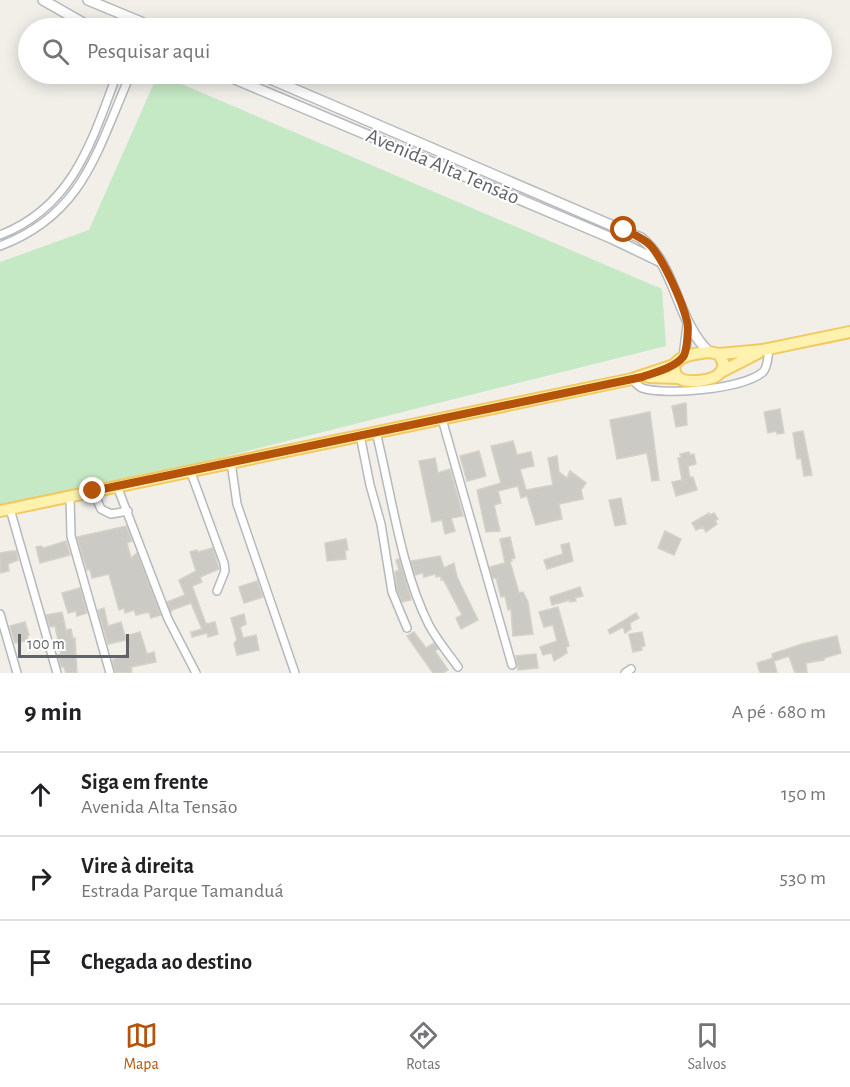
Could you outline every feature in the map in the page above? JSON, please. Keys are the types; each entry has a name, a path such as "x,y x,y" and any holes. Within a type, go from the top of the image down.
{"main road":[{"path":"5,510 637,378 674,365 684,357 766,350 850,332"},
{"path":"637,378 701,380 714,377 766,350"},
{"path":"714,353 724,364 721,372"},
{"path":"674,365 674,372 679,378"}],"street":[{"path":"43,0 74,18"},
{"path":"88,0 128,18"},
{"path":"0,235 20,228 57,198 79,167 113,84"},
{"path":"0,246 31,233 66,203 87,173 126,84"},
{"name":"Avenida Alta Tensāo","path":"247,84 611,238 661,262"},
{"name":"Avenida Alta Tensāo","path":"282,84 641,238 651,246 661,262 696,339 714,353"},
{"path":"684,357 688,322"},
{"path":"637,378 641,388 653,390 711,390 739,383 763,372 766,350"},
{"path":"442,419 512,665"},
{"path":"376,432 405,559 415,592 439,641 458,667"},
{"path":"360,435 381,524 392,592 407,628"},
{"path":"231,462 237,504 295,673"},
{"path":"190,470 224,563 225,571 217,591"},
{"path":"117,486 168,619 196,673"},
{"path":"93,491 101,509 111,513 128,511"},
{"path":"70,495 71,536 110,673"},
{"path":"5,510 57,673"},
{"path":"0,614 17,673"}],"green space":[{"path":"154,84 181,84 662,289 666,346 203,462 0,505 0,262 89,230"}],"building":[{"path":"686,403 687,425 676,427 672,406"},
{"path":"780,409 784,433 777,434 776,431 768,433 764,412"},
{"path":"650,412 659,480 652,481 647,453 617,459 610,420"},
{"path":"803,431 812,475 804,476 801,458 797,459 793,433"},
{"path":"513,441 517,455 531,452 534,466 520,469 526,490 553,485 548,458 557,456 559,472 567,478 570,471 586,483 581,490 583,499 559,504 562,519 536,525 527,496 521,498 518,486 498,491 501,503 494,505 500,531 486,532 477,490 501,483 491,446"},
{"path":"479,451 486,476 467,481 460,456"},
{"path":"689,452 690,455 694,454 696,464 688,466 690,478 693,477 697,490 676,496 672,482 682,480 678,458 681,458 680,454"},
{"path":"435,458 438,473 450,469 463,516 451,518 455,531 445,534 442,520 432,522 419,461"},
{"path":"621,498 626,524 615,526 609,500"},
{"path":"709,513 710,515 714,513 718,519 715,521 717,524 706,532 703,527 696,530 692,523"},
{"path":"126,526 132,541 127,543 131,558 137,553 161,615 151,618 149,612 136,615 134,610 125,613 124,608 119,610 109,574 92,578 90,569 87,570 77,537"},
{"path":"665,531 681,539 674,555 658,548"},
{"path":"510,537 515,558 510,562 519,593 523,592 528,602 533,634 513,636 511,609 508,610 505,596 501,597 496,578 493,578 490,567 505,563 500,539"},
{"path":"346,539 348,550 345,550 346,559 327,561 325,543"},
{"path":"66,541 70,555 40,563 36,547 44,548"},
{"path":"569,543 573,561 547,569 544,560 563,554 561,545"},
{"path":"213,548 219,569 200,577 202,582 192,586 206,624 215,622 218,634 208,637 207,633 192,637 191,632 202,629 191,603 171,612 167,602 185,595 179,580 196,571 190,552"},
{"path":"16,551 18,560 8,564 9,571 0,573 0,553"},
{"path":"440,556 444,568 454,563 457,577 478,620 461,629 456,618 462,615 443,579 441,580 441,576 436,577 435,574 424,577 423,573 415,575 411,561"},
{"path":"399,559 411,600 402,602 397,590 395,573 399,570 396,560"},
{"path":"257,581 263,597 244,603 239,587"},
{"path":"580,587 583,596 575,598 576,601 570,602 570,600 552,605 550,597"},
{"path":"80,588 87,613 77,616 76,611 68,613 62,593"},
{"path":"558,607 569,646 566,647 567,653 554,661 552,653 543,655 540,647 557,641 553,625 544,627 539,612"},
{"path":"104,608 108,626 121,622 126,640 108,644 98,610"},
{"path":"62,612 66,630 71,629 73,639 75,638 77,673 66,673 64,667 61,667 58,655 61,654 55,626 50,627 46,615"},
{"path":"636,613 639,618 630,623 631,629 625,633 623,627 610,634 608,630"},
{"path":"244,614 246,624 240,627 243,638 256,635 259,650 237,655 234,643 237,640 231,618"},
{"path":"25,622 29,635 28,640 15,643 10,626"},
{"path":"140,632 147,654 154,652 156,662 131,667 132,672 116,673 112,660 130,653 126,636"},
{"path":"414,632 426,648 434,643 438,649 435,651 448,670 443,673 433,673 407,636"},
{"path":"642,632 645,646 641,647 642,650 633,652 629,634"},
{"path":"837,636 841,653 824,658 824,660 806,663 807,673 795,673 789,656 774,661 777,673 760,673 757,663 773,658 772,654"},
{"path":"536,654 538,668 518,670 516,656"}],"route":[{"path":"93,491 642,377 674,365 677,360 684,357 688,322 669,277 651,246 624,230"}]}
